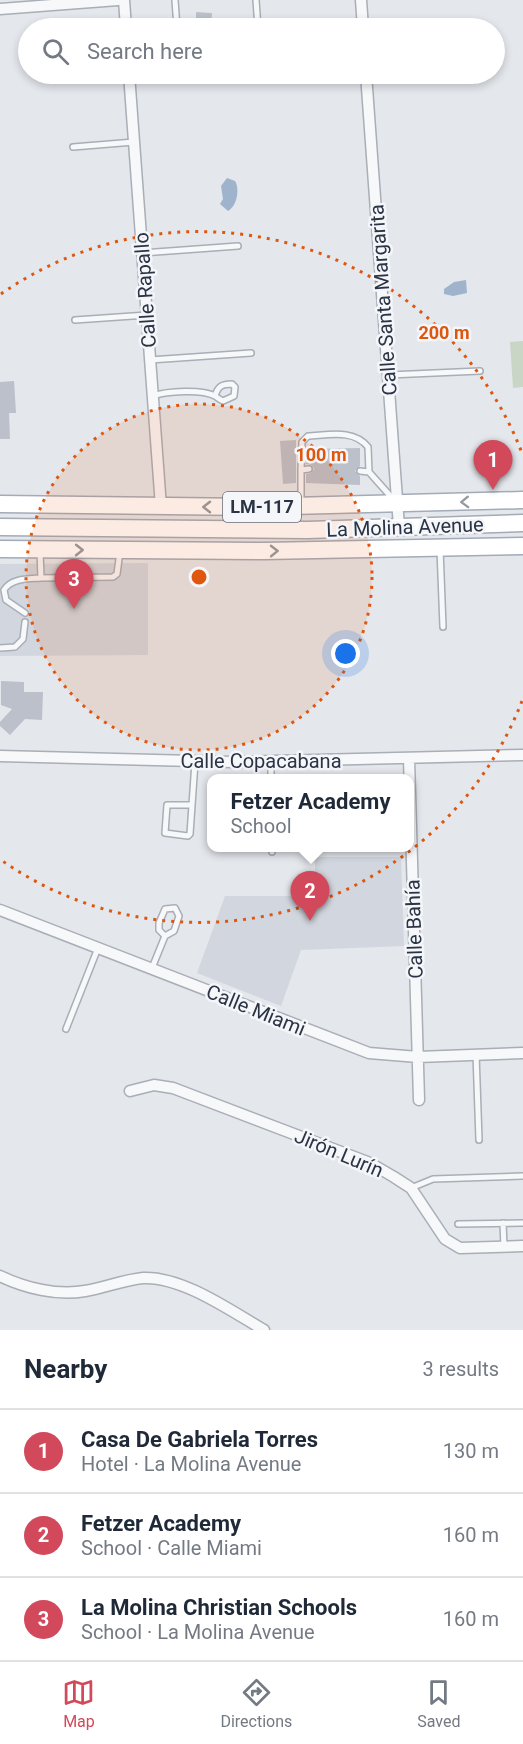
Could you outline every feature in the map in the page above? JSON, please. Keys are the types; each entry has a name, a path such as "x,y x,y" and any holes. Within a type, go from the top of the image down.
{"main road":[{"name":"La Molina Avenue","path":"0,504 161,507 301,506 523,500"},
{"name":"La Molina Avenue","path":"0,527 190,530 523,523"},
{"name":"La Molina Avenue","path":"0,549 264,551 523,546"}],"street":[{"path":"0,9 118,0"},
{"path":"124,0 125,18"},
{"path":"361,0 362,18"},
{"name":"Calle Rapallo","path":"130,84 161,507"},
{"name":"Calle Santa Margarita","path":"367,84 399,527"},
{"name":"Calle Copacabana","path":"0,756 271,762 523,756"},
{"name":"Calle Bahía","path":"409,759 409,774"},
{"name":"Calle Bahía","path":"412,852 418,1100"},
{"name":"Calle Miami","path":"0,910 359,1050 379,1055 418,1057 523,1053"},
{"name":"Jirón Lurín","path":"130,1091 154,1085 173,1088 370,1163 411,1188 445,1239 460,1248 523,1246"},
{"path":"0,1276 18,1285 60,1292 83,1292 143,1278 158,1280 182,1286 210,1299 264,1330"}],"lane":[{"path":"175,0 176,18"},
{"path":"256,0 257,18"},
{"path":"73,147 134,142"},
{"path":"142,253 238,246"},
{"path":"75,320 147,315"},
{"path":"150,360 251,353"},
{"path":"388,375 480,371"},
{"path":"153,396 165,391 215,396"},
{"path":"301,506 302,441 308,436 343,434 354,435 368,447 369,472 398,504"},
{"path":"301,470 309,470"},
{"path":"360,471 369,472"},
{"path":"440,548 443,627"},
{"path":"40,550 41,578"},
{"path":"25,613 6,600 4,590 8,584 41,578 112,577 117,573 120,550"},
{"path":"0,648 15,647 23,639 25,622"},
{"path":"191,805 167,805 165,833 188,836 190,834 195,762"},
{"path":"271,762 271,774"},
{"path":"152,968 165,936 174,931 179,916 175,908 165,909 159,923 159,930 165,936"},
{"path":"66,1029 98,948"},
{"path":"476,1054 479,1140"},
{"path":"411,1188 433,1179 523,1176"},
{"path":"503,1223 504,1247"},
{"path":"458,1224 523,1223"}],"shaded area":[{"path":"148,563 148,655 0,656 0,564"},
{"path":"315,857 401,857 404,946 301,950 281,1006 197,973 225,896 315,896"}],"green space":[{"path":"523,341 523,387 513,388 510,342"}],"water":[{"path":"227,178 235,181 237,188 237,197 228,211 220,204 223,199 221,186"},
{"path":"466,280 467,293 453,296 444,294 444,289 454,282"}],"building":[{"path":"196,12 212,13 212,18 196,18"},
{"path":"14,381 16,413 9,413 10,439 0,439 0,382"},
{"path":"296,440 296,483 283,484 280,441"},
{"path":"360,448 360,466 355,471 360,476 360,485 306,483 306,474 311,473 314,469 311,465 306,464 307,449"},
{"path":"1,681 24,682 24,692 43,692 42,720 25,719 10,735 0,726 0,722 12,709 1,705"}],"place":[{"name":"Casa De Gabriela Torres","path":"493,490"},
{"name":"La Molina Christian Schools","path":"74,609"},
{"name":"Fetzer Academy","path":"310,921"}]}
